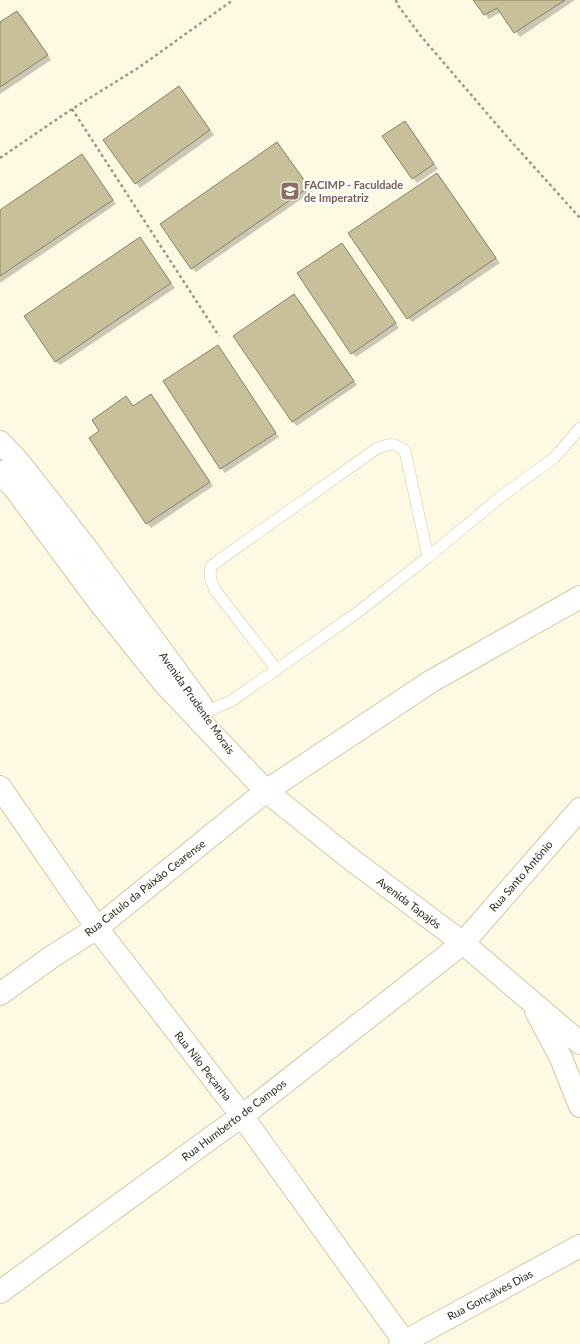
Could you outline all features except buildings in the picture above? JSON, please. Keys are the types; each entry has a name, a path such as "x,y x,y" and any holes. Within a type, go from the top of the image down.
{"street":[{"name":"Avenida Prudente Morais","path":"0,442 18,461 87,549 206,712 238,762"},
{"name":"Avenida Prudente Morais","path":"0,472 16,490 99,602 163,682 238,762"},
{"name":"Rua Catulo da Paixão Cearense","path":"0,994 53,956 97,928 266,791 430,682 580,597"},
{"name":"Avenida Tapajós","path":"238,762 266,791 348,857 463,943 580,1043"},
{"name":"Rua Nilo Peçanha","path":"0,787 97,928 242,1116 404,1343"},
{"name":"Rua Santo Antônio","path":"463,943 580,809"},
{"name":"Rua Humberto de Campos","path":"0,1292 242,1116 463,943"},
{"path":"530,1001 561,1058 580,1106"},
{"name":"Rua Gonçalves Dias","path":"404,1343 580,1246"}],"lane":[{"path":"206,712 233,700 358,612 503,496 554,458 580,428"},
{"path":"277,670 215,590 210,578 211,566 376,449 390,444 399,446 405,451 428,557"}],"path":[{"path":"0,158 72,109 138,68 233,0"},
{"path":"396,0 420,35 509,139 580,218"},
{"path":"72,109 219,336"}],"place":[{"name":"FACIMP - Faculdade de Imperatriz","path":"290,191"}]}
